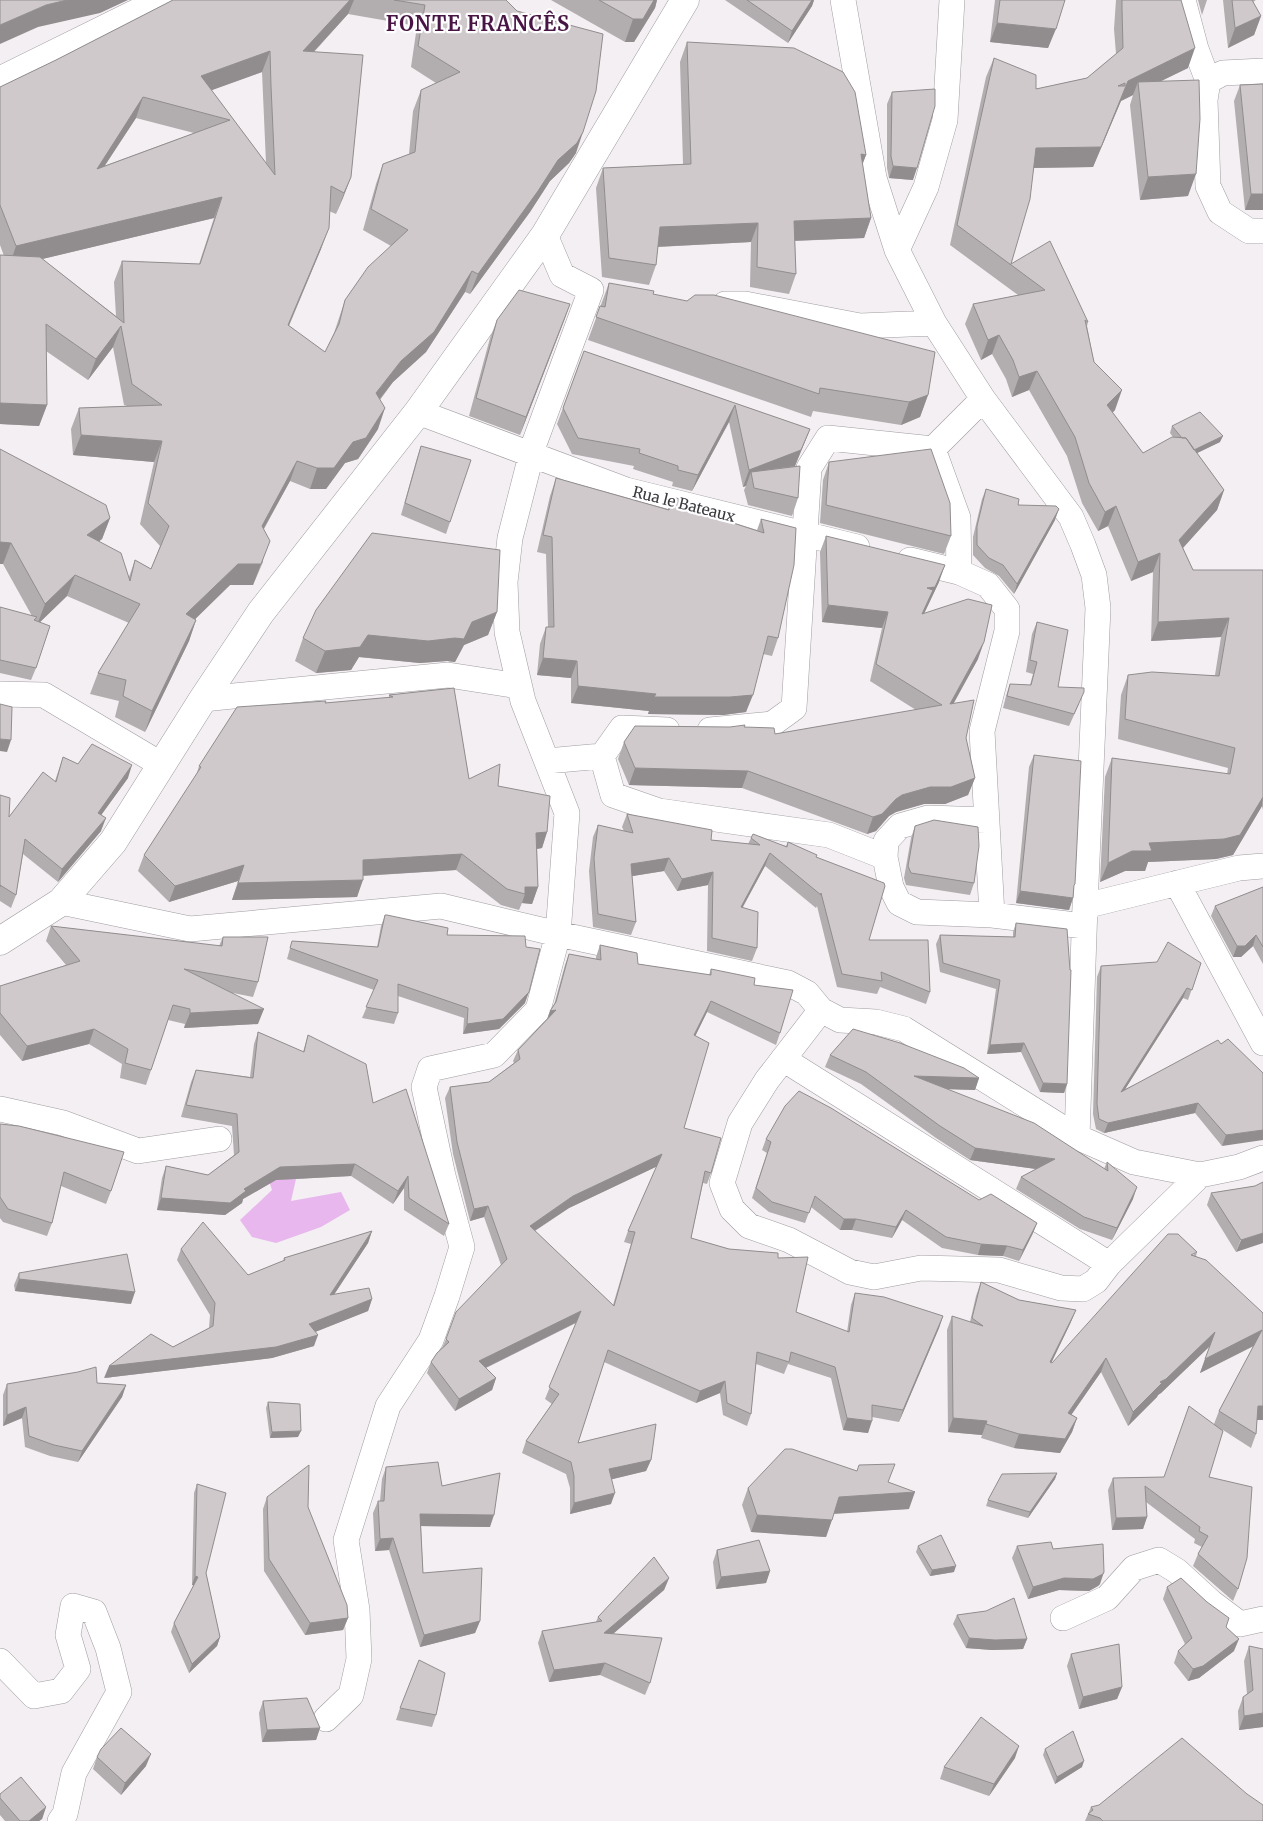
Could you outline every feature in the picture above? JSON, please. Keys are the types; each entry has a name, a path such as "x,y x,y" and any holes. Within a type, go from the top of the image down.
{"street":[{"path":"0,79 160,0"},
{"path":"0,941 61,902 113,842 203,699 261,612 418,412 545,235 685,0"},
{"path":"843,0 874,178 897,250 934,323 983,398 1071,517 1094,575 1098,608 1084,916 1077,1136"},
{"path":"897,250 926,187 945,120 952,0"},
{"path":"1183,0 1196,49 1208,80 1205,100 1208,186 1220,212 1249,231 1263,231"},
{"path":"1208,80 1224,74 1263,71"},
{"path":"326,1719 350,1695 358,1659 357,1610 346,1540 388,1406 431,1340 462,1247 443,1176 424,1087 430,1069 494,1056 538,1010 558,934 567,812 523,701 519,686 507,632 506,582 510,538 531,454 578,352 600,292 562,275 545,235"},
{"path":"706,303 745,304 860,326 934,323"},
{"path":"933,448 983,398"},
{"name":"Rua le Bateaux","path":"418,412 626,490 959,572 988,586 1007,609 1007,631 982,732 986,820"},
{"path":"547,761 602,756 622,728 724,730 772,724 794,708 809,468 819,435 933,448"},
{"path":"933,448 958,518 959,572"},
{"path":"203,699 448,675 519,686"},
{"path":"0,694 44,695 162,765"},
{"path":"602,756 613,796 659,811 829,835 885,857"},
{"path":"992,915 986,820 928,818 900,826 886,841 885,857 891,887 899,903 917,912 992,915 1084,916 1177,883 1239,868 1263,866"},
{"path":"1177,883 1263,1043"},
{"path":"61,902 190,929 441,906 558,934 788,983 807,992 820,1010 840,1020 876,1022 904,1029 1077,1136 1134,1162 1200,1175 1239,1168 1263,1158"},
{"path":"820,1010 767,1080 740,1122 722,1183 732,1209 749,1226 789,1240 850,1272 874,1276 921,1268 999,1270 1061,1288 1083,1289 1096,1281 1109,1264 1200,1175"},
{"path":"783,1059 1109,1264"},
{"path":"0,1108 64,1123 138,1151 219,1139"},
{"path":"1064,1618 1107,1598 1134,1568 1159,1560 1177,1571 1212,1603 1240,1624 1263,1619"},
{"path":"0,1661 34,1696 61,1691 78,1668 68,1635 73,1606 94,1612 108,1648 119,1692 102,1719 74,1772 65,1814 60,1821"}],"shaded area":[{"path":"276,1154 296,1179 291,1201 341,1192 350,1210 321,1227 276,1243 252,1237 240,1220 272,1190 263,1163"}],"building":[{"path":"0,0 67,0 46,5 0,25"},
{"path":"173,0 350,0 303,51 363,55 351,177 344,193 331,186 329,228 288,325 325,352 339,324 345,300 368,267 408,230 371,209 383,164 415,152 421,90 460,72 418,46 425,5 394,0 506,0 517,11 603,34 596,91 583,132 577,143 558,160 478,274 472,271 434,332 401,361 376,393 385,408 366,438 353,442 334,468 317,468 297,461 262,526 270,541 261,564 238,564 186,614 196,620 152,711 123,696 126,680 98,673 140,604 75,575 45,604 11,543 0,542 0,449 106,505 110,518 87,535 121,553 130,581 135,560 151,569 169,526 148,503 162,441 81,435 79,408 162,405 132,384 121,326 96,359 46,324 47,405 0,403 0,255 40,257 124,323 122,261 200,264 222,197 16,246 0,205 0,87","holes":["270,51 271,86 275,175 201,76","143,97 230,120 97,169"]},
{"path":"599,0 654,0 643,19 633,19"},
{"path":"747,0 812,0 792,31"},
{"path":"1000,0 1065,0 1056,29 997,23"},
{"path":"1122,0 1181,0 1195,48 1128,81 1101,147 1036,148 1030,199 1011,264 1050,241 1088,322 1085,320 1094,362 1122,390 1107,405 1143,453 1172,437 1186,438 1224,490 1179,540 1193,570 1263,570 1263,797 1240,835 1224,839 1149,843 1152,851 1132,851 1108,863 1112,758 1230,774 1235,748 1125,719 1128,675 1152,672 1219,676 1229,618 1158,622 1160,553 1138,562 1116,506 1105,512 1089,483 1075,437 1037,371 1019,377 1013,360 999,335 988,340 973,304 1045,290 957,225 994,58 1036,75 1036,89 1087,78 1123,48"},
{"path":"1232,0 1252,0 1261,16 1235,28"},
{"path":"687,42 794,48 843,72 855,92 866,155 861,154 871,218 794,221 796,274 757,267 758,223 660,227 656,265 609,258 603,168 691,164"},
{"path":"1199,80 1200,119 1196,174 1148,177 1138,82"},
{"path":"1263,84 1263,194 1251,194 1240,85"},
{"path":"935,89 935,106 917,168 893,166 891,156 892,92"},
{"path":"609,283 654,291 653,294 687,301 695,295 714,295 935,352 928,395 909,402 820,388 819,394 596,317 600,306 605,307"},
{"path":"519,290 570,304 526,417 476,398 497,320"},
{"path":"584,351 810,429 801,450 749,470 735,405 698,475 678,470 678,466 639,453 640,449 578,438 563,408"},
{"path":"1200,412 1223,436 1194,450 1186,438 1182,438 1172,426"},
{"path":"421,446 471,460 450,522 405,503"},
{"path":"931,449 950,503 951,536 826,505 829,462"},
{"path":"800,466 798,498 754,488 751,472"},
{"path":"556,478 669,510 672,497 684,500 681,506 764,533 761,519 796,528 794,565 778,638 768,636 753,695 730,697 654,697 656,694 578,686 577,661 543,658 546,627 554,627 552,537 543,535"},
{"path":"986,489 1019,499 1018,505 1056,506 1059,509 1017,584 1003,565 989,558 977,545 977,526"},
{"path":"372,533 500,550 497,612 472,622 464,639 428,641 368,635 360,647 325,651 303,638 316,610"},
{"path":"826,536 945,565 935,587 927,588 933,590 922,614 968,599 992,605 984,642 950,704 974,700 966,738 975,778 951,787 930,787 902,795 882,814 873,817 748,771 635,768 624,742 635,726 730,727 745,725 744,727 774,728 775,734 942,705 876,664 888,612 828,605"},
{"path":"0,607 37,617 34,620 50,626 36,668 0,660"},
{"path":"1037,622 1068,630 1058,687 1084,688 1074,714 1007,696 1010,684 1031,685 1037,662 1030,660"},
{"path":"454,688 469,779 500,764 498,786 550,796 547,832 536,833 538,887 525,887 525,894 507,889 462,854 363,860 363,880 238,883 244,865 175,886 144,855 237,707 326,701 325,703 393,697 389,695"},
{"path":"0,704 12,707 11,740 0,739"},
{"path":"92,744 132,765 98,813 106,818 62,869 25,839 16,895 0,885 0,795 10,798 9,817 43,772 56,782 63,757 78,764"},
{"path":"1034,755 1081,761 1073,898 1020,891"},
{"path":"627,814 712,830 711,840 760,845 751,838 753,834 787,847 788,842 817,855 816,857 884,883 885,886 869,940 928,940 930,992 881,972 882,981 842,974 821,893 821,895 770,853 741,907 758,912 757,948 712,938 713,872 682,879 669,858 631,864 636,922 598,914 594,858 598,825 633,833"},
{"path":"934,820 978,827 979,846 974,883 911,873 908,866 915,826"},
{"path":"1263,887 1263,947 1256,935 1245,946 1237,946 1215,906"},
{"path":"385,915 448,928 447,935 525,936 526,947 540,949 529,992 503,1019 467,1024 468,1008 398,984 398,1013 366,1007 378,980 290,948 292,941 378,947"},
{"path":"1016,923 1067,929 1071,970 1067,1084 1043,1083 1024,1043 990,1045 1000,980 943,963 940,935 1015,937"},
{"path":"51,926 222,946 223,937 268,937 258,982 184,969 264,1009 190,1013 190,1009 173,1005 151,1070 125,1063 128,1049 94,1029 27,1046 0,1013 0,986 80,961"},
{"path":"1168,942 1201,963 1192,990 1187,988 1121,1092 1218,1040 1221,1044 1228,1039 1263,1073 1263,1130 1226,1135 1198,1103 1108,1123 1099,1119 1097,1104 1101,966 1157,962"},
{"path":"600,945 637,953 638,964 711,975 711,969 755,978 754,985 793,990 780,1033 711,1001 694,1035 709,1043 684,1128 721,1138 711,1173 705,1171 691,1238 729,1249 778,1253 778,1258 808,1257 796,1312 849,1332 855,1293 884,1297 943,1316 903,1410 872,1405 872,1421 847,1418 835,1367 791,1352 789,1362 757,1352 751,1414 727,1403 725,1381 700,1391 608,1350 578,1443 656,1424 651,1460 609,1469 615,1493 574,1503 574,1476 571,1462 526,1441 559,1394 549,1387 581,1311 479,1361 496,1378 459,1399 431,1362 437,1353 449,1342 446,1339 456,1312 507,1259 488,1206 474,1209 457,1142 450,1087 489,1082 520,1059 518,1050 556,1010 550,1011 556,1002 569,954 601,960","holes":["662,1154 628,1231 635,1232 614,1306 530,1226 573,1196"]},
{"path":"853,1029 900,1043 964,1068 979,1078 914,1076 1034,1123 1108,1171 1107,1162 1137,1187 1117,1228 1084,1217 1021,1177 1055,1159 975,1148 940,1126 866,1072 830,1055"},
{"path":"258,1032 304,1052 308,1035 366,1064 373,1103 406,1089 449,1224 409,1198 408,1176 398,1191 355,1164 280,1167 244,1189 246,1191 230,1203 161,1198 166,1166 208,1175 239,1152 237,1114 186,1105 196,1070 253,1078"},
{"path":"799,1091 831,1108 979,1200 991,1194 1037,1223 1023,1250 946,1237 906,1210 896,1227 856,1219 844,1219 815,1196 809,1213 772,1202 756,1188 771,1142 766,1139 785,1106"},
{"path":"0,1124 19,1126 124,1152 111,1191 64,1172 52,1223 8,1209 0,1197"},
{"path":"1263,1182 1263,1233 1241,1240 1211,1193 1255,1186"},
{"path":"203,1222 248,1275 285,1260 284,1258 372,1231 330,1295 369,1288 372,1299 309,1324 318,1335 276,1347 109,1366 151,1334 173,1347 213,1326 215,1303 181,1249"},
{"path":"1168,1234 1178,1234 1197,1252 1191,1255 1206,1260 1263,1313 1263,1406 1258,1406 1256,1434 1219,1411 1262,1330 1205,1359 1215,1332 1166,1379 1160,1382 1162,1383 1133,1412 1106,1358 1068,1413 1077,1418 1065,1439 1019,1434 986,1424 987,1421 953,1418 952,1316 983,1326 972,1318 981,1282 1019,1300 1076,1310 1050,1362 1052,1363"},
{"path":"127,1254 135,1292 19,1279 19,1273"},
{"path":"96,1367 97,1383 126,1385 82,1451 54,1445 29,1436 26,1407 7,1415 7,1384 78,1372"},
{"path":"268,1402 300,1404 301,1431 272,1432"},
{"path":"1189,1406 1223,1431 1209,1477 1252,1487 1247,1558 1238,1589 1198,1554 1208,1536 1199,1531 1200,1527 1145,1486 1147,1517 1116,1518 1113,1478 1164,1477"},
{"path":"785,1449 792,1449 857,1471 859,1465 895,1464 888,1482 915,1492 839,1497 832,1520 757,1515 748,1488"},
{"path":"438,1462 442,1486 500,1473 494,1515 420,1514 423,1573 482,1568 480,1621 424,1635 393,1538 380,1539 378,1501 384,1501 386,1467"},
{"path":"309,1465 308,1507 347,1605 348,1618 310,1623 269,1559 267,1497"},
{"path":"1057,1473 1030,1512 988,1500 1002,1474"},
{"path":"197,1484 226,1493 206,1573 220,1637 192,1664 174,1623 198,1577 195,1576"},
{"path":"941,1535 956,1566 932,1570 918,1546"},
{"path":"759,1540 770,1571 721,1577 717,1550"},
{"path":"1051,1542 1053,1549 1103,1544 1103,1574 1093,1579 1064,1578 1033,1587 1017,1546"},
{"path":"654,1557 669,1578 604,1633 662,1638 650,1683 605,1663 554,1670 542,1631 602,1621 598,1617"},
{"path":"1181,1578 1207,1602 1229,1618 1226,1627 1239,1639 1203,1666 1193,1669 1178,1651 1192,1638 1167,1587"},
{"path":"1014,1598 1027,1639 995,1640 969,1638 957,1615 986,1611"},
{"path":"1119,1644 1122,1687 1083,1697 1071,1654"},
{"path":"1249,1646 1263,1649 1263,1713 1244,1716 1243,1697 1253,1690"},
{"path":"419,1660 445,1673 436,1715 400,1708"},
{"path":"307,1698 320,1728 267,1730 263,1701"},
{"path":"981,1717 1019,1746 994,1784 944,1767"},
{"path":"121,1728 151,1754 125,1783 97,1757 101,1749"},
{"path":"1073,1731 1084,1761 1057,1777 1045,1749"},
{"path":"1182,1738 1247,1794 1263,1805 1263,1821 1103,1821 1088,1814 1093,1810 1091,1807 1099,1805"},
{"path":"21,1777 46,1807 29,1821 20,1821 0,1798 0,1794"}],"district":[{"name":"FONTE FRANCÊS","path":"478,23"}]}
